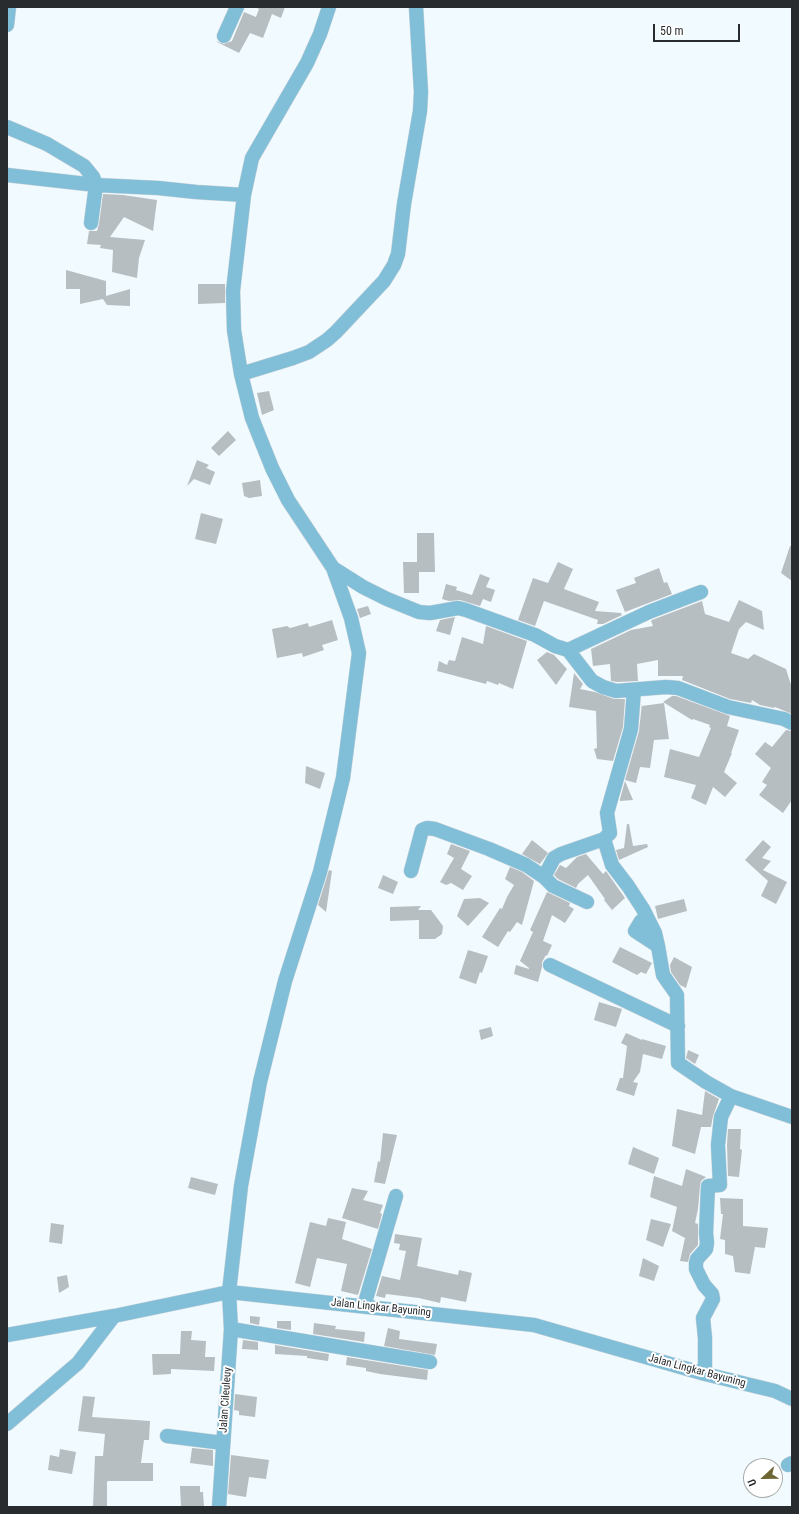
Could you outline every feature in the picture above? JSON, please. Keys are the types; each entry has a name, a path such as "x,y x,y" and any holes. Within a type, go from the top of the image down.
{"street":[{"path":"7,24 9,7"},
{"path":"224,36 237,7"},
{"path":"329,7 320,34 307,64 252,158 244,195 234,291 234,330 241,374 252,418 272,468 288,500 333,568 387,599 419,612 430,613 458,608 535,635 555,646 568,650 592,681 603,687 616,691 666,687 678,688 728,707 784,719 792,723"},
{"path":"241,374 309,352 327,340 384,281 394,265 398,254 404,204 420,111 421,92 416,7"},
{"path":"7,126 47,144 84,166 93,177 96,185 91,223"},
{"path":"7,175 96,185 244,195"},
{"name":"Jalan Cileuleuy","path":"219,1507 231,1329 229,1292 242,1186 260,1082 285,981 320,872 342,778 359,653 351,618 333,568"},
{"path":"568,650 649,612 701,592"},
{"path":"544,877 552,861 558,856 604,839 610,833 607,813 631,729 634,690"},
{"path":"411,871 419,835 422,830 427,828 435,829 489,849 526,865 544,877 553,886 587,902"},
{"path":"604,839 612,865 644,909 655,933 663,975 677,995 678,1063 706,1082 731,1096 792,1117"},
{"path":"641,920 635,931 658,946"},
{"path":"550,965 678,1026"},
{"path":"705,1374 705,1338 703,1318 714,1299 712,1294 704,1286 696,1269 696,1263 698,1258 706,1249 707,1243 708,1186 720,1185 718,1145 721,1117 731,1096"},
{"path":"364,1306 396,1196"},
{"name":"Jalan Lingkar Bayuning","path":"7,1335 114,1316 229,1292 534,1325 705,1374 775,1391 792,1399"},
{"path":"7,1424 78,1363 114,1316"},
{"path":"231,1329 430,1362"},
{"path":"167,1436 223,1444"}],"building":[{"path":"255,7 285,7 281,18 272,14 263,38 250,33 239,53 215,41 224,44 232,41 244,12 256,17 259,9"},
{"path":"103,194 123,195 157,200 153,231 124,217 110,237 145,240 139,258 137,278 112,272 113,250 100,248 101,245 87,244 89,231 97,231"},
{"path":"66,270 106,281 106,296 130,289 130,306 107,305 103,299 80,304 80,289 66,289"},
{"path":"198,284 225,284 225,303 198,304"},
{"path":"269,391 274,410 262,415 257,393"},
{"path":"228,431 236,440 219,456 211,448"},
{"path":"197,460 209,465 206,468 215,472 210,485 194,479 187,486"},
{"path":"260,480 262,496 249,498 244,496 242,483"},
{"path":"201,513 223,519 216,544 195,539"},
{"path":"417,533 434,533 435,572 419,572 419,593 404,593 403,562 417,562"},
{"path":"790,546 792,546 792,581 781,573"},
{"path":"558,562 573,569 564,589 599,602 595,611 621,613 622,615 603,624 597,624 598,620 544,601 535,626 518,620 533,578 548,583"},
{"path":"659,568 664,583 667,582 672,594 625,612 616,590 636,583 634,578"},
{"path":"480,574 490,578 486,587 495,590 491,602 483,599 480,606 460,600 449,601 442,599 446,584 457,587 456,590 472,595"},
{"path":"739,600 762,611 764,630 746,622 739,629 731,653 748,659 754,654 786,669 792,688 792,714 775,707 760,705 752,700 751,703 730,699 682,680 683,676 658,676 658,660 637,664 638,681 611,681 610,664 593,666 591,649 631,630 653,626 652,620 702,601 705,614 729,622"},
{"path":"368,606 371,614 360,618 357,609"},
{"path":"455,617 450,635 436,631 440,620"},
{"path":"332,620 338,640 322,645 324,650 303,657 302,653 277,658 272,629 287,626 290,628 308,623 309,627"},
{"path":"486,626 527,641 513,689 499,683 498,685 487,681 486,684 437,671 439,661 447,665 449,660 455,661 462,637 483,644"},
{"path":"547,652 554,655 567,669 556,685 537,660"},
{"path":"574,673 583,684 580,689 595,692 614,699 625,699 623,727 613,761 597,759 594,749 597,748 596,711 569,707"},
{"path":"672,696 676,696 730,716 727,726 739,730 724,772 737,783 725,797 713,787 706,805 691,798 696,785 664,777 670,749 699,757 711,728 709,727 710,725 693,719 692,720 663,702"},
{"path":"642,703 642,706 664,703 669,739 654,740 650,768 640,767 636,783 625,780 639,731"},
{"path":"786,730 792,731 792,800 783,813 759,795 767,785 762,782 771,768 755,754 765,742 772,747"},
{"path":"306,766 325,773 320,789 305,783"},
{"path":"625,781 633,800 620,801 620,799"},
{"path":"627,824 629,824 633,846 647,844 648,847 619,860 616,850 624,848"},
{"path":"532,840 548,853 540,864 522,854"},
{"path":"763,840 771,847 762,858 771,861 763,870 787,882 776,904 761,896 768,881 745,860"},
{"path":"451,844 470,851 461,869 472,876 463,890 451,883 446,885 440,882 454,858 447,854"},
{"path":"586,854 603,874 606,871 625,898 612,910 588,875 578,884 576,888 558,879 554,875 560,865 566,868 577,857"},
{"path":"510,867 522,872 534,881 522,925 517,922 510,932 508,931 498,947 482,937 500,908 502,909 514,885 505,879"},
{"path":"329,870 332,871 326,912 318,905"},
{"path":"383,875 398,882 393,894 378,888"},
{"path":"547,892 570,903 569,906 574,909 565,923 552,915 543,941 552,945 547,956 546,955 542,962 538,982 514,974 516,965 529,969 520,961 533,932 530,930"},
{"path":"480,898 489,903 468,926 457,916 464,899"},
{"path":"684,899 687,911 658,919 655,906"},
{"path":"421,906 418,910 431,910 443,926 442,934 435,939 419,939 419,920 390,921 390,907"},
{"path":"620,947 652,963 646,974 641,972 637,975 612,962"},
{"path":"468,950 488,956 476,984 459,978"},
{"path":"674,957 692,967 686,988 680,985 671,972 670,965"},
{"path":"599,1002 622,1009 616,1027 594,1020"},
{"path":"491,1027 493,1036 481,1040 479,1030"},
{"path":"626,1033 642,1040 666,1046 662,1059 643,1054 640,1072 633,1082 638,1083 634,1096 616,1090 620,1078 623,1078 627,1046 621,1043"},
{"path":"688,1050 699,1055 695,1064 686,1058"},
{"path":"705,1091 719,1099 711,1127 701,1127 695,1154 672,1146 677,1109 702,1115"},
{"path":"728,1129 741,1129 740,1149 742,1150 739,1177 728,1176"},
{"path":"383,1133 397,1135 385,1184 374,1182 378,1161 380,1162"},
{"path":"633,1147 659,1158 654,1174 628,1164"},
{"path":"686,1169 706,1177 701,1181 695,1223 698,1224 698,1245 690,1254 688,1262 680,1261 685,1238 672,1231 677,1207 650,1197 654,1176 682,1186"},
{"path":"191,1177 218,1184 215,1195 188,1188"},
{"path":"352,1188 368,1191 363,1200 383,1205 380,1213 382,1214 378,1229 342,1218"},
{"path":"720,1198 743,1199 743,1226 768,1228 765,1248 755,1247 750,1274 735,1272 733,1256 725,1254 725,1240 720,1239 723,1214 721,1214"},
{"path":"328,1218 346,1222 342,1239 372,1249 358,1295 341,1291 347,1264 317,1258 310,1287 295,1283 310,1222 326,1226"},
{"path":"651,1219 671,1224 663,1247 646,1240"},
{"path":"51,1223 64,1225 62,1244 49,1242"},
{"path":"395,1234 422,1238 417,1266 458,1275 459,1270 472,1273 466,1302 441,1297 440,1303 419,1298 386,1294 385,1298 376,1296 382,1276 400,1280 406,1251 399,1250 400,1244 394,1243"},
{"path":"643,1258 659,1266 654,1281 639,1276"},
{"path":"67,1275 69,1287 59,1293 57,1277"},
{"path":"250,1316 260,1317 259,1325 250,1323"},
{"path":"277,1321 291,1321 291,1330 277,1328"},
{"path":"314,1323 336,1326 335,1329 365,1332 364,1342 313,1334"},
{"path":"388,1328 400,1331 399,1339 437,1344 435,1355 384,1346"},
{"path":"181,1331 192,1331 191,1340 206,1341 205,1357 215,1357 214,1371 171,1369 171,1374 153,1375 152,1354 180,1354"},
{"path":"243,1340 258,1342 258,1350 242,1349"},
{"path":"275,1345 329,1354 328,1361 307,1358 307,1356 275,1354"},
{"path":"347,1357 428,1370 427,1380 366,1371 366,1368 346,1365"},
{"path":"235,1394 257,1397 255,1417 239,1415 239,1411 234,1410"},
{"path":"83,1396 95,1397 92,1417 150,1421 149,1440 144,1440 141,1463 153,1463 153,1481 108,1481 107,1507 93,1507 95,1456 103,1456 105,1434 78,1431"},
{"path":"192,1448 213,1450 213,1466 190,1463"},
{"path":"60,1449 76,1452 72,1474 48,1470 50,1455 59,1457"},
{"path":"231,1455 269,1460 266,1479 249,1477 246,1497 228,1494"},
{"path":"180,1486 200,1486 200,1492 203,1492 204,1507 181,1507"}]}
